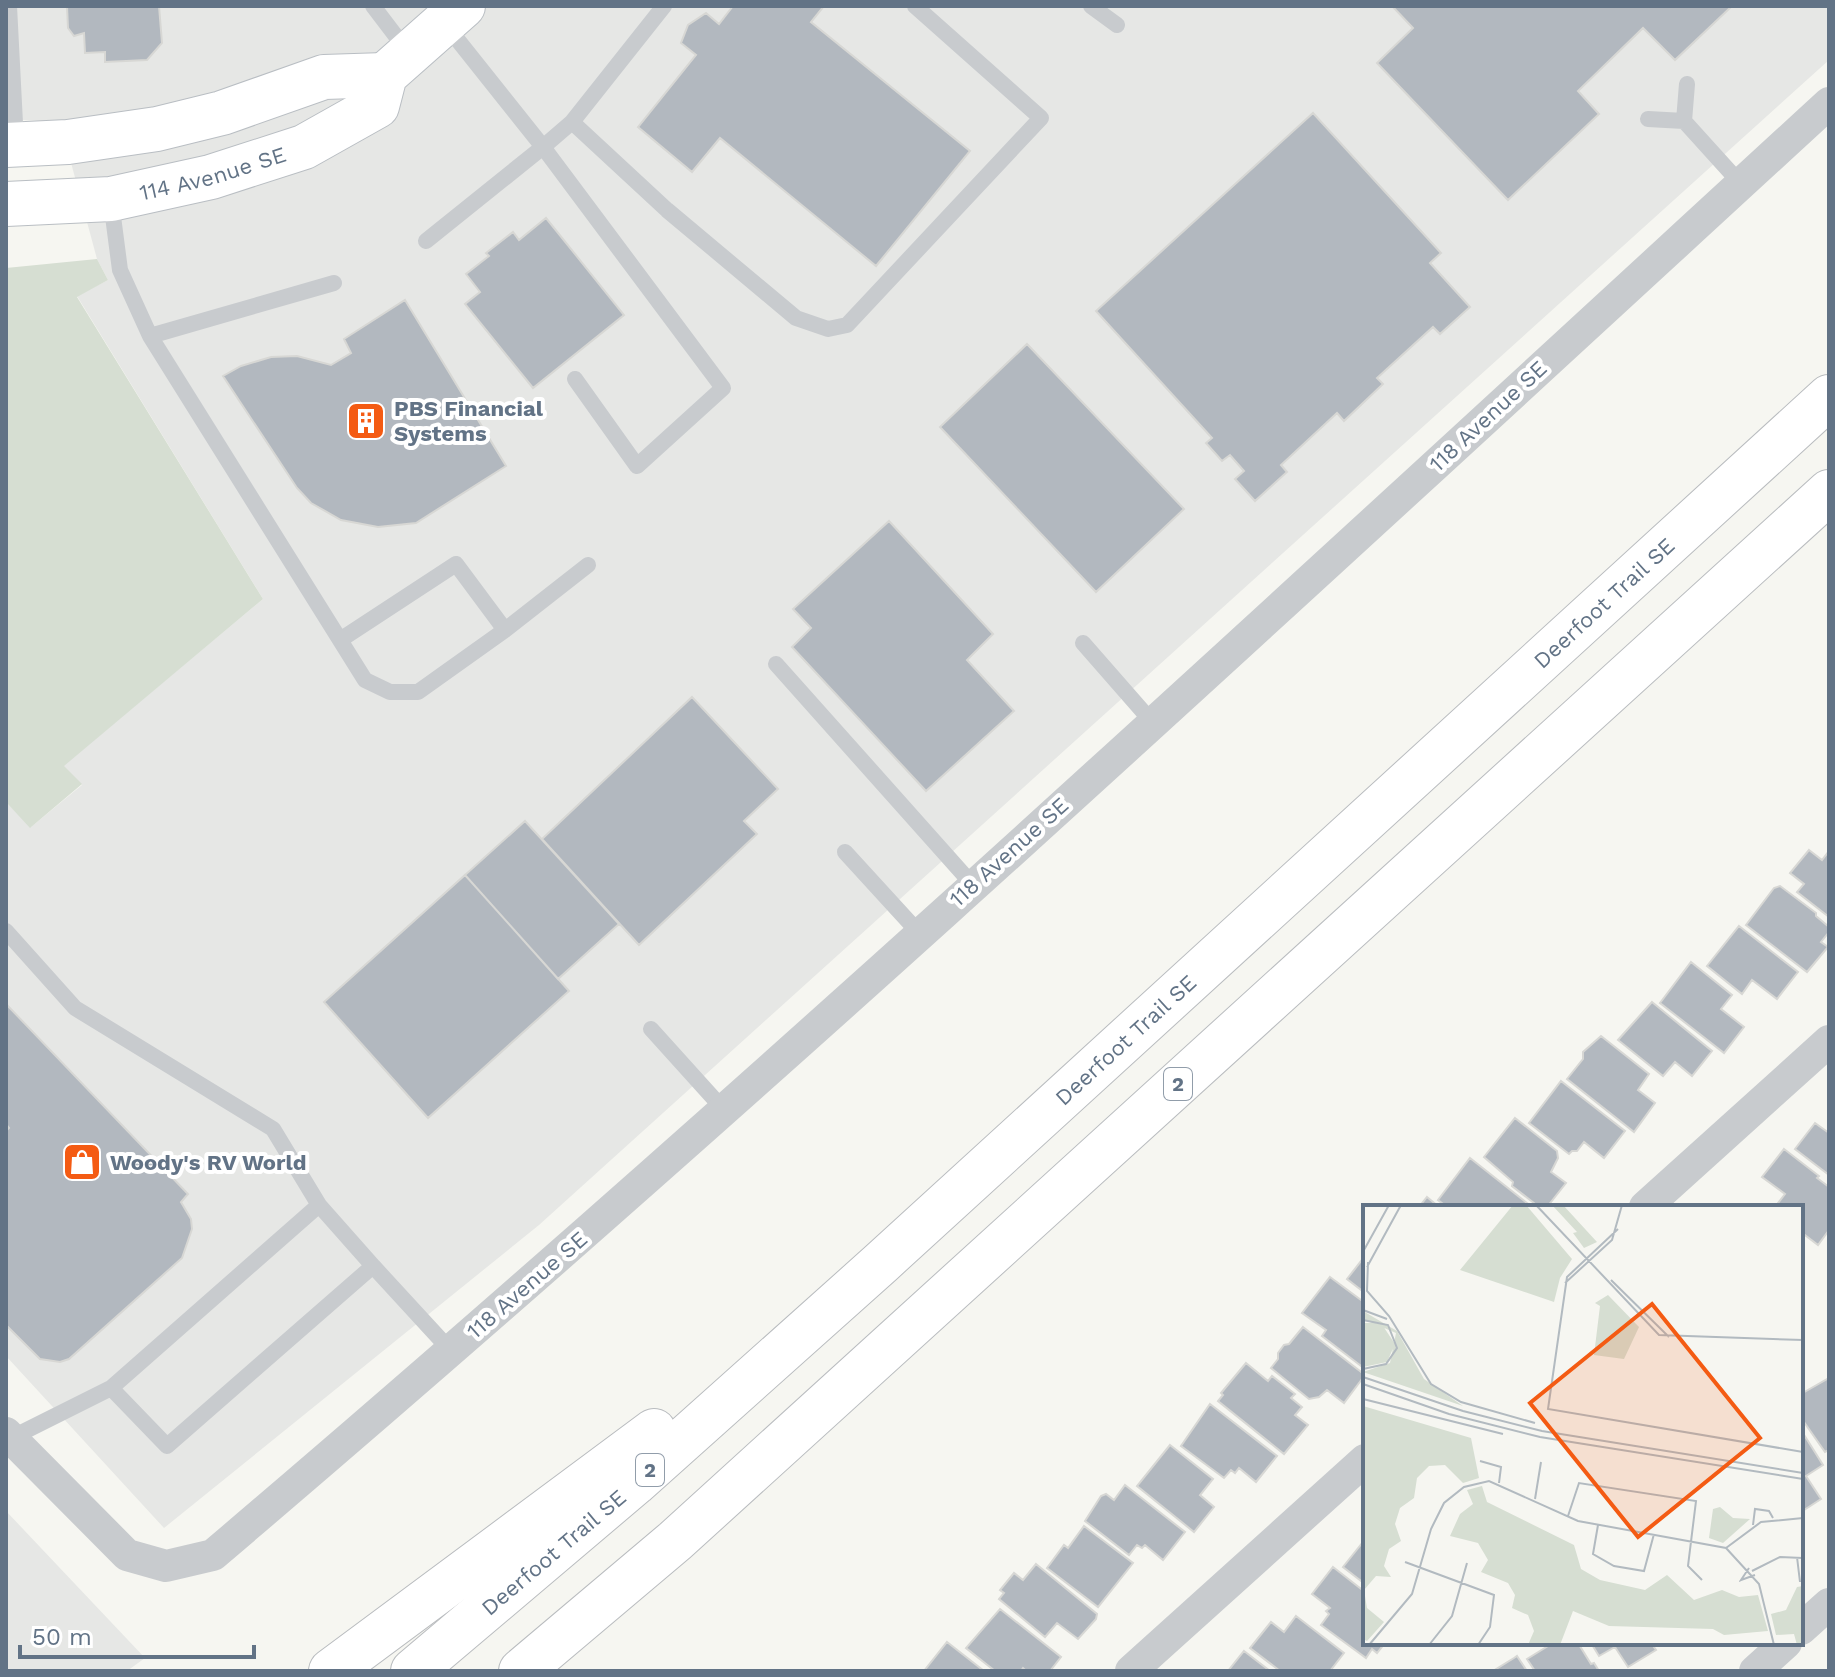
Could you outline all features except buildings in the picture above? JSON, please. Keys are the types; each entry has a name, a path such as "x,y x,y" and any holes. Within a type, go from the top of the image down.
{"main road":[{"name":"114 Avenue SE","path":"6,204 111,199 211,177 304,147 377,106 397,64 454,14"},
{"path":"11,145 68,142 157,129 222,113 324,77 397,64"},
{"name":"Deerfoot Trail SE","path":"413,1671 635,1483 881,1263 1829,397"},
{"name":"2","path":"521,1671 687,1531 1829,492"},
{"path":"331,1671 881,1263"}],"street":[{"name":"118 Avenue SE","path":"7,1437 127,1555 166,1566 213,1555 452,1352 725,1111 1829,103"},
{"path":"1647,1205 1829,1041"},
{"path":"1131,1671 1363,1462"},
{"path":"1803,1627 1829,1604"},
{"path":"1755,1671 1784,1645"}],"lane":[{"path":"9,6 11,145"},
{"path":"373,6 397,64"},
{"path":"426,241 572,122 664,6"},
{"path":"572,122 667,210 796,318 828,329 847,325 1041,118 915,6"},
{"path":"1091,6 1117,25"},
{"path":"454,14 543,147 723,388 637,466 575,379"},
{"path":"1684,121 1687,84"},
{"path":"1648,119 1684,121 1741,184"},
{"path":"111,199 120,270 150,336 365,680 390,692 418,692 588,565"},
{"path":"150,336 334,283"},
{"path":"340,640 456,564 505,630"},
{"path":"1083,643 1153,723"},
{"path":"776,664 973,885"},
{"path":"845,852 920,934"},
{"path":"6,931 75,1008 273,1129 319,1205 452,1352"},
{"path":"651,1029 725,1111"},
{"path":"7,1437 111,1388 319,1205"},
{"path":"111,1388 167,1446 373,1266"}],"shaded area":[{"path":"6,6 1829,6 1829,60 539,1225 164,1528 6,1356 6,802 31,827 82,785 63,766 263,599 77,296 108,280 97,259 60,122 6,119"},
{"path":"97,259 108,280 77,297 263,599 64,766 82,784 30,828 6,802 6,268"},
{"path":"6,1511 145,1658 127,1671 6,1671"}],"place":[{"name":"PBS Financial Systems","path":"366,421"},
{"name":"Woody's RV World","path":"82,1162"}]}
